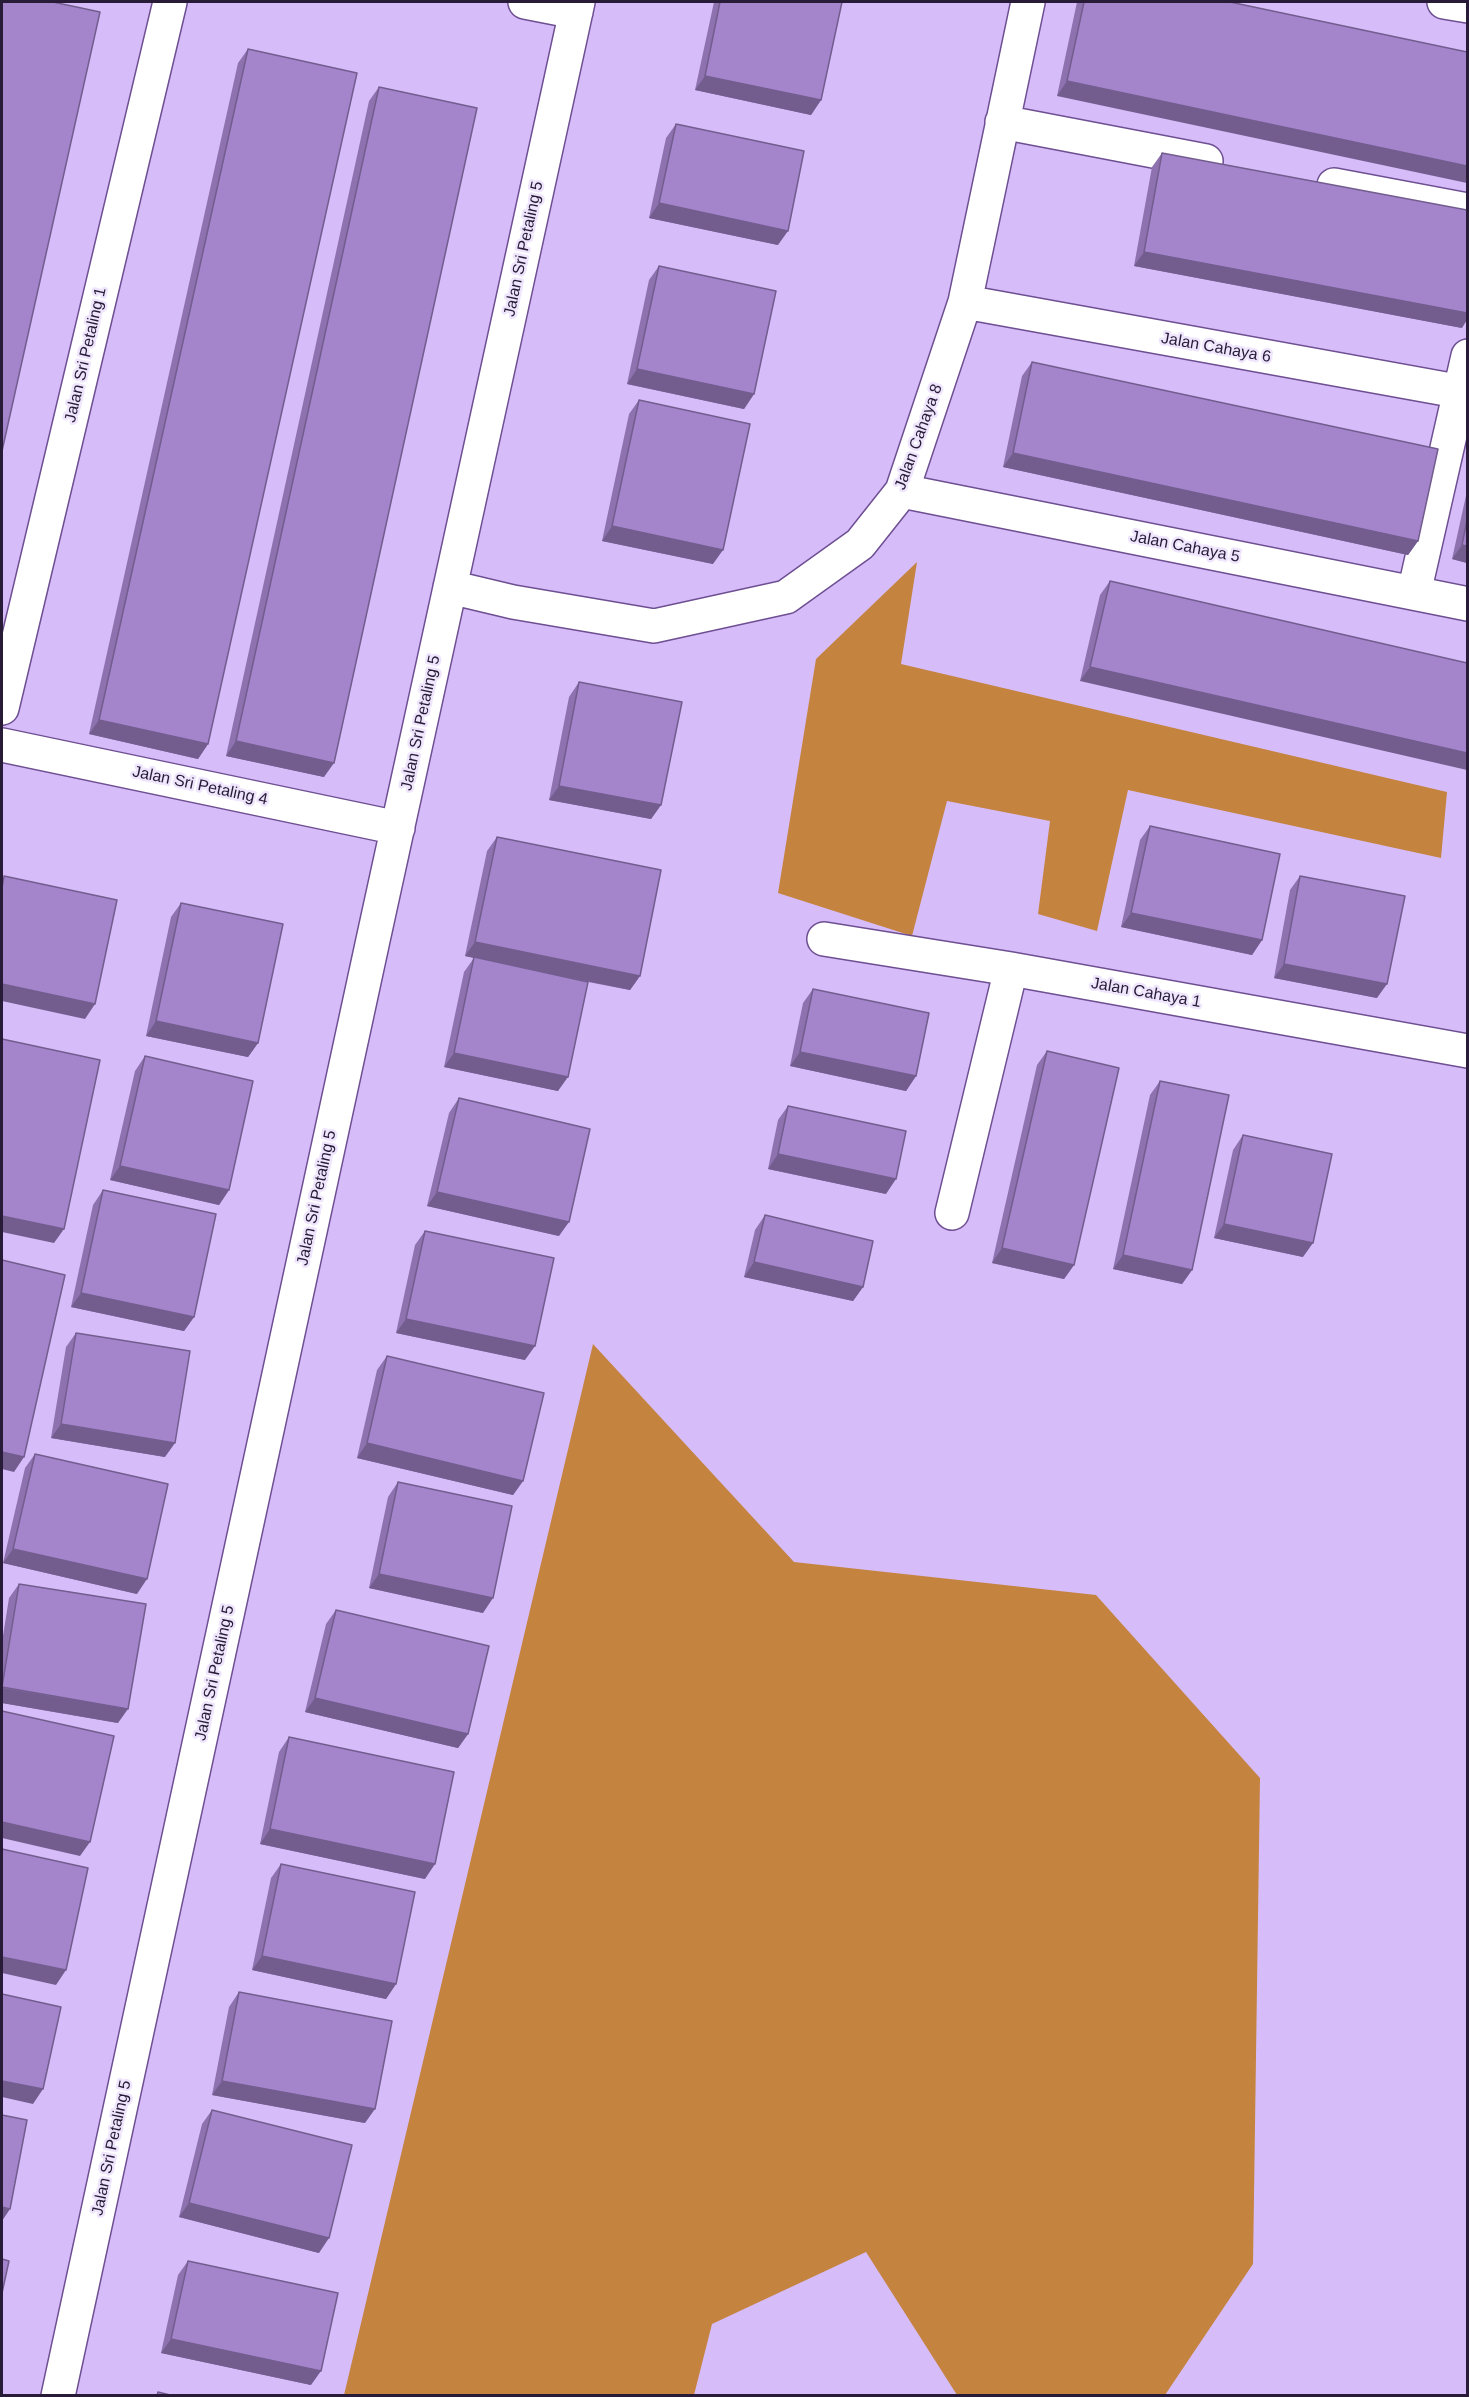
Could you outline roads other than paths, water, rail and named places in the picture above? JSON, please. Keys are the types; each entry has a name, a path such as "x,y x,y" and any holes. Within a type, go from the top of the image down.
{"street":[{"name":"Jalan Sri Petaling 1","path":"2,708 170,2"},
{"path":"525,2 577,7"},
{"name":"Jalan Cahaya 8","path":"450,587 513,602 654,627 786,597 860,544 902,491 965,302 1028,2"},
{"path":"1444,2 1467,6"},
{"name":"Jalan Sri Petaling 5","path":"58,2396 577,7"},
{"path":"1002,122 1232,166"},
{"path":"1301,179 1467,210"},
{"name":"Jalan Cahaya 6","path":"965,302 1464,393"},
{"path":"1414,592 1464,393 1467,356"},
{"name":"Jalan Cahaya 5","path":"902,491 1467,603"},
{"name":"Jalan Sri Petaling 4","path":"2,745 398,828"},
{"name":"Jalan Cahaya 1","path":"824,939 1011,969 1467,1052"},
{"path":"952,1213 1011,969"}]}
